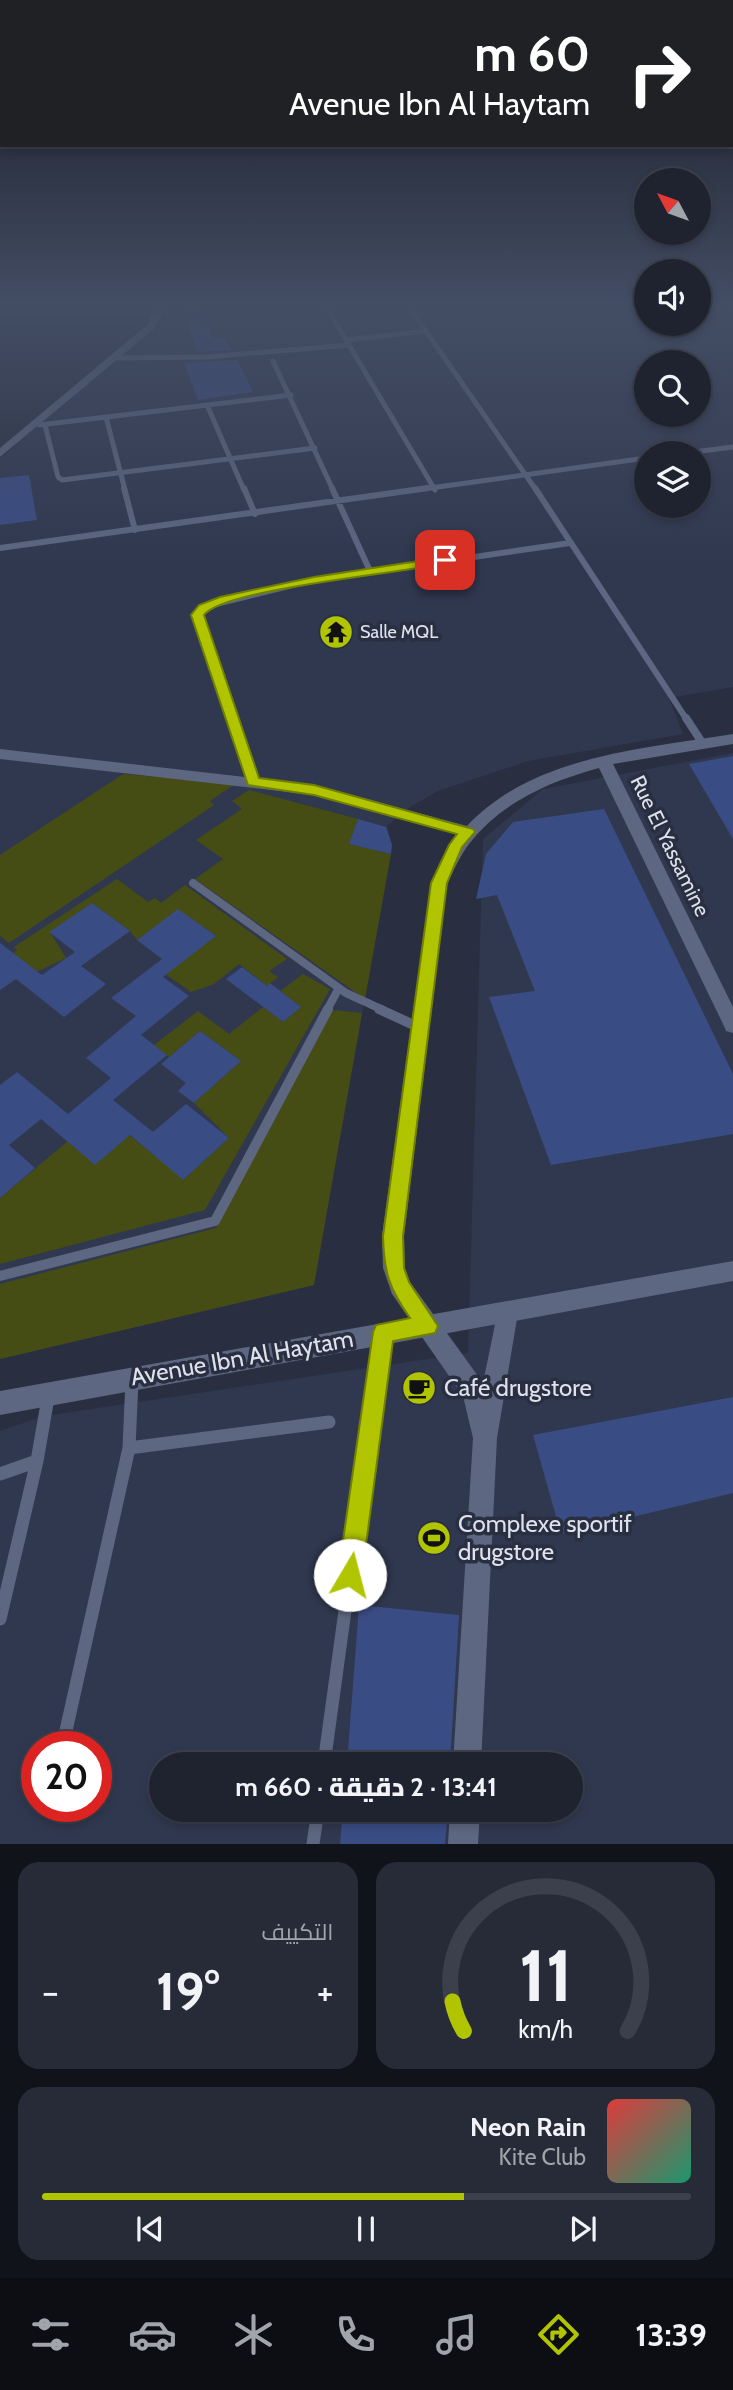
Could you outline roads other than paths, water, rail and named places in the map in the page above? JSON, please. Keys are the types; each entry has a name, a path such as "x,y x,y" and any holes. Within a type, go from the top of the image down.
{"street":[{"path":"0,454 40,425 74,394"},
{"path":"485,1438 474,1391 400,1287 394,1268 393,1247 418,1027 439,883 456,845 507,797 529,784 553,774 604,762 733,739"},
{"path":"0,754 314,790 468,832"},
{"name":"Rue El Yassamine","path":"604,762 733,1026"},
{"name":"Avenue Ibn Al Haytam","path":"0,1403 733,1271"},
{"path":"468,1752 485,1438 507,1312"},
{"path":"463,1844 464,1822"}],"lane":[{"path":"378,394 435,490"},
{"path":"470,394 703,744"},
{"path":"315,448 120,474 59,478 40,425 291,395 340,503 370,571"},
{"path":"207,405 255,514"},
{"path":"106,417 135,530"},
{"path":"711,450 733,447"},
{"path":"0,548 435,490 634,460"},
{"path":"253,782 199,612 220,600 370,571 570,543"},
{"path":"193,883 338,988 418,1027"},
{"path":"0,1276 215,1221 338,988"},
{"path":"326,1752 383,1332"},
{"path":"66,1731 130,1448 132,1378"},
{"path":"0,1619 37,1461 49,1393"},
{"path":"130,1448 329,1422"},
{"path":"0,1474 37,1461"},
{"path":"313,1844 316,1822"}],"place":[{"name":"Salle MQL","path":"336,632"},
{"name":"Café drugstore","path":"419,1388"},
{"name":"Complexe sportif drugstore","path":"434,1538"}]}
